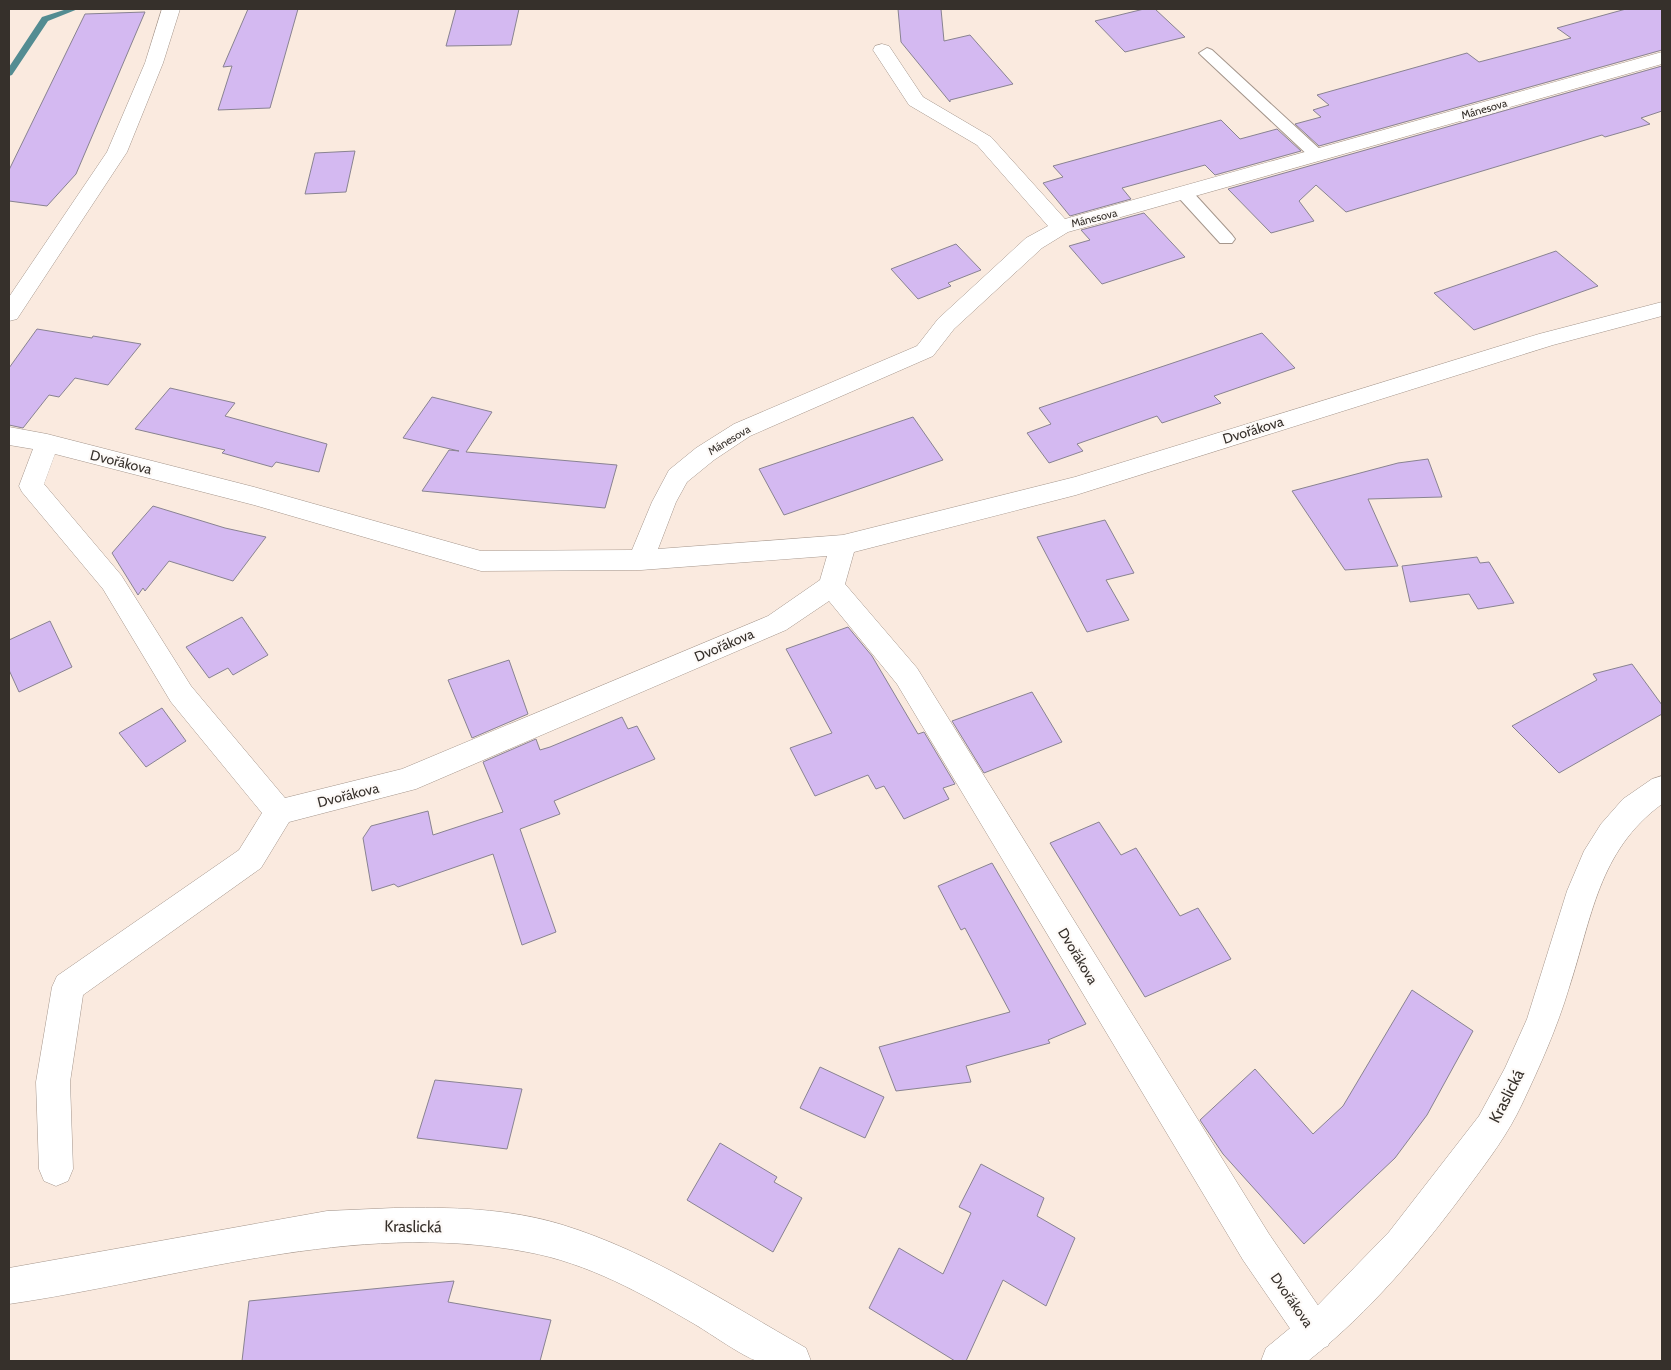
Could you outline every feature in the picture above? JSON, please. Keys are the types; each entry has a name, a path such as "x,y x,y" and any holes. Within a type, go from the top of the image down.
{"street":[{"path":"9,314 117,152 154,63 171,9"},
{"path":"882,50 916,101 984,141 1061,227"},
{"name":"Mánesova","path":"641,560 664,502 678,476 705,454 742,430 925,351 946,324 1034,243 1061,227 1184,194 1662,58"},
{"name":"Dvořákova","path":"9,436 254,496 481,561 641,560 843,545 1076,486 1547,339 1662,309"},
{"path":"47,444 30,486 112,582 181,694 279,812 250,859 68,987 53,1082 56,1169"},
{"path":"831,586 843,545"},
{"name":"Dvořákova","path":"279,812 406,780 777,623 831,586 906,676 1256,1247 1315,1334"},
{"name":"Kraslická","path":"1278,1361 1315,1334 1381,1268 1426,1214 1498,1117 1543,1019 1592,863 1608,837 1627,814 1650,795 1662,788"},
{"name":"Kraslická","path":"9,1286 327,1229 395,1225 482,1228 535,1236 592,1253 646,1278 793,1361"}],"lane":[{"path":"1207,53 1318,156"},
{"path":"1184,194 1226,239"}],"building":[{"path":"248,9 298,9 270,108 218,110 232,66 223,67"},
{"path":"456,9 519,9 511,45 446,46"},
{"path":"898,9 941,9 944,41 970,35 1013,84 950,100 950,102 901,42"},
{"path":"1144,9 1155,9 1185,37 1125,52 1095,21"},
{"path":"1626,9 1662,9 1662,50 1319,146 1295,124 1321,117 1313,110 1329,105 1317,95 1467,53 1479,62 1571,38 1557,28"},
{"path":"145,12 76,174 47,206 9,201 9,170 85,14"},
{"path":"1662,66 1662,111 1641,118 1650,124 1605,137 1602,135 1346,212 1316,185 1299,201 1314,221 1271,233 1228,189"},
{"path":"1221,120 1240,139 1277,129 1301,151 1215,175 1205,165 1122,188 1131,199 1070,216 1043,183 1063,177 1053,166"},
{"path":"355,151 346,192 305,194 315,153"},
{"path":"1144,213 1185,257 1102,284 1069,246 1090,240 1081,230"},
{"path":"956,244 981,270 948,283 951,286 918,299 891,269"},
{"path":"1556,251 1598,286 1474,330 1434,293"},
{"path":"37,329 141,344 108,385 75,378 59,397 49,395 23,428 9,425 9,368"},
{"path":"1262,333 1295,368 1214,396 1221,403 1162,423 1157,416 1077,444 1083,451 1049,463 1027,433 1051,424 1039,408"},
{"path":"170,388 235,403 225,416 327,444 319,472 276,462 272,467 222,453 225,450 135,429"},
{"path":"432,397 492,412 466,452 617,465 605,508 422,491 449,450 459,451 403,438"},
{"path":"913,417 943,460 784,515 759,469"},
{"path":"1428,459 1442,497 1368,499 1398,566 1345,570 1292,491 1398,463"},
{"path":"153,506 225,528 266,537 233,581 169,561 145,591 143,588 138,595 112,553"},
{"path":"1105,520 1134,573 1106,580 1129,620 1087,632 1037,537"},
{"path":"1477,557 1480,563 1489,562 1514,603 1478,609 1469,594 1410,602 1402,566"},
{"path":"242,617 268,655 233,675 228,668 209,678 186,647"},
{"path":"50,621 72,667 19,692 9,670 9,640"},
{"path":"848,627 872,656 918,734 924,732 955,784 943,788 949,799 904,819 884,786 876,789 868,775 815,796 790,748 832,733 786,649"},
{"path":"509,660 528,714 472,738 448,680"},
{"path":"1632,664 1662,705 1662,714 1559,773 1512,726 1597,680 1593,674"},
{"path":"1032,692 1062,742 984,773 952,721"},
{"path":"162,708 186,741 146,767 119,733"},
{"path":"622,717 628,729 637,726 655,759 554,801 560,814 520,829 556,932 522,945 493,854 398,887 394,884 372,891 363,838 371,826 428,811 433,835 503,812 483,762 536,739 540,750 550,747"},
{"path":"1099,822 1121,855 1136,848 1180,916 1198,908 1231,959 1145,997 1050,843"},
{"path":"992,863 1086,1024 1048,1040 1050,1043 966,1066 971,1082 896,1091 879,1047 1010,1012 965,928 961,930 938,886"},
{"path":"1412,990 1473,1031 1427,1115 1395,1158 1304,1244 1223,1154 1200,1120 1255,1069 1313,1134 1343,1106"},
{"path":"820,1067 884,1097 865,1138 800,1108"},
{"path":"435,1080 522,1089 507,1149 417,1138"},
{"path":"720,1143 777,1177 774,1182 802,1198 773,1252 687,1200"},
{"path":"981,1164 1044,1198 1037,1216 1075,1238 1046,1306 1003,1280 966,1361 955,1361 869,1308 899,1248 943,1274 971,1213 959,1207"},
{"path":"454,1281 448,1302 551,1320 540,1361 242,1361 249,1301"}],"waterway":[{"path":"9,73 45,19 74,9"}]}
